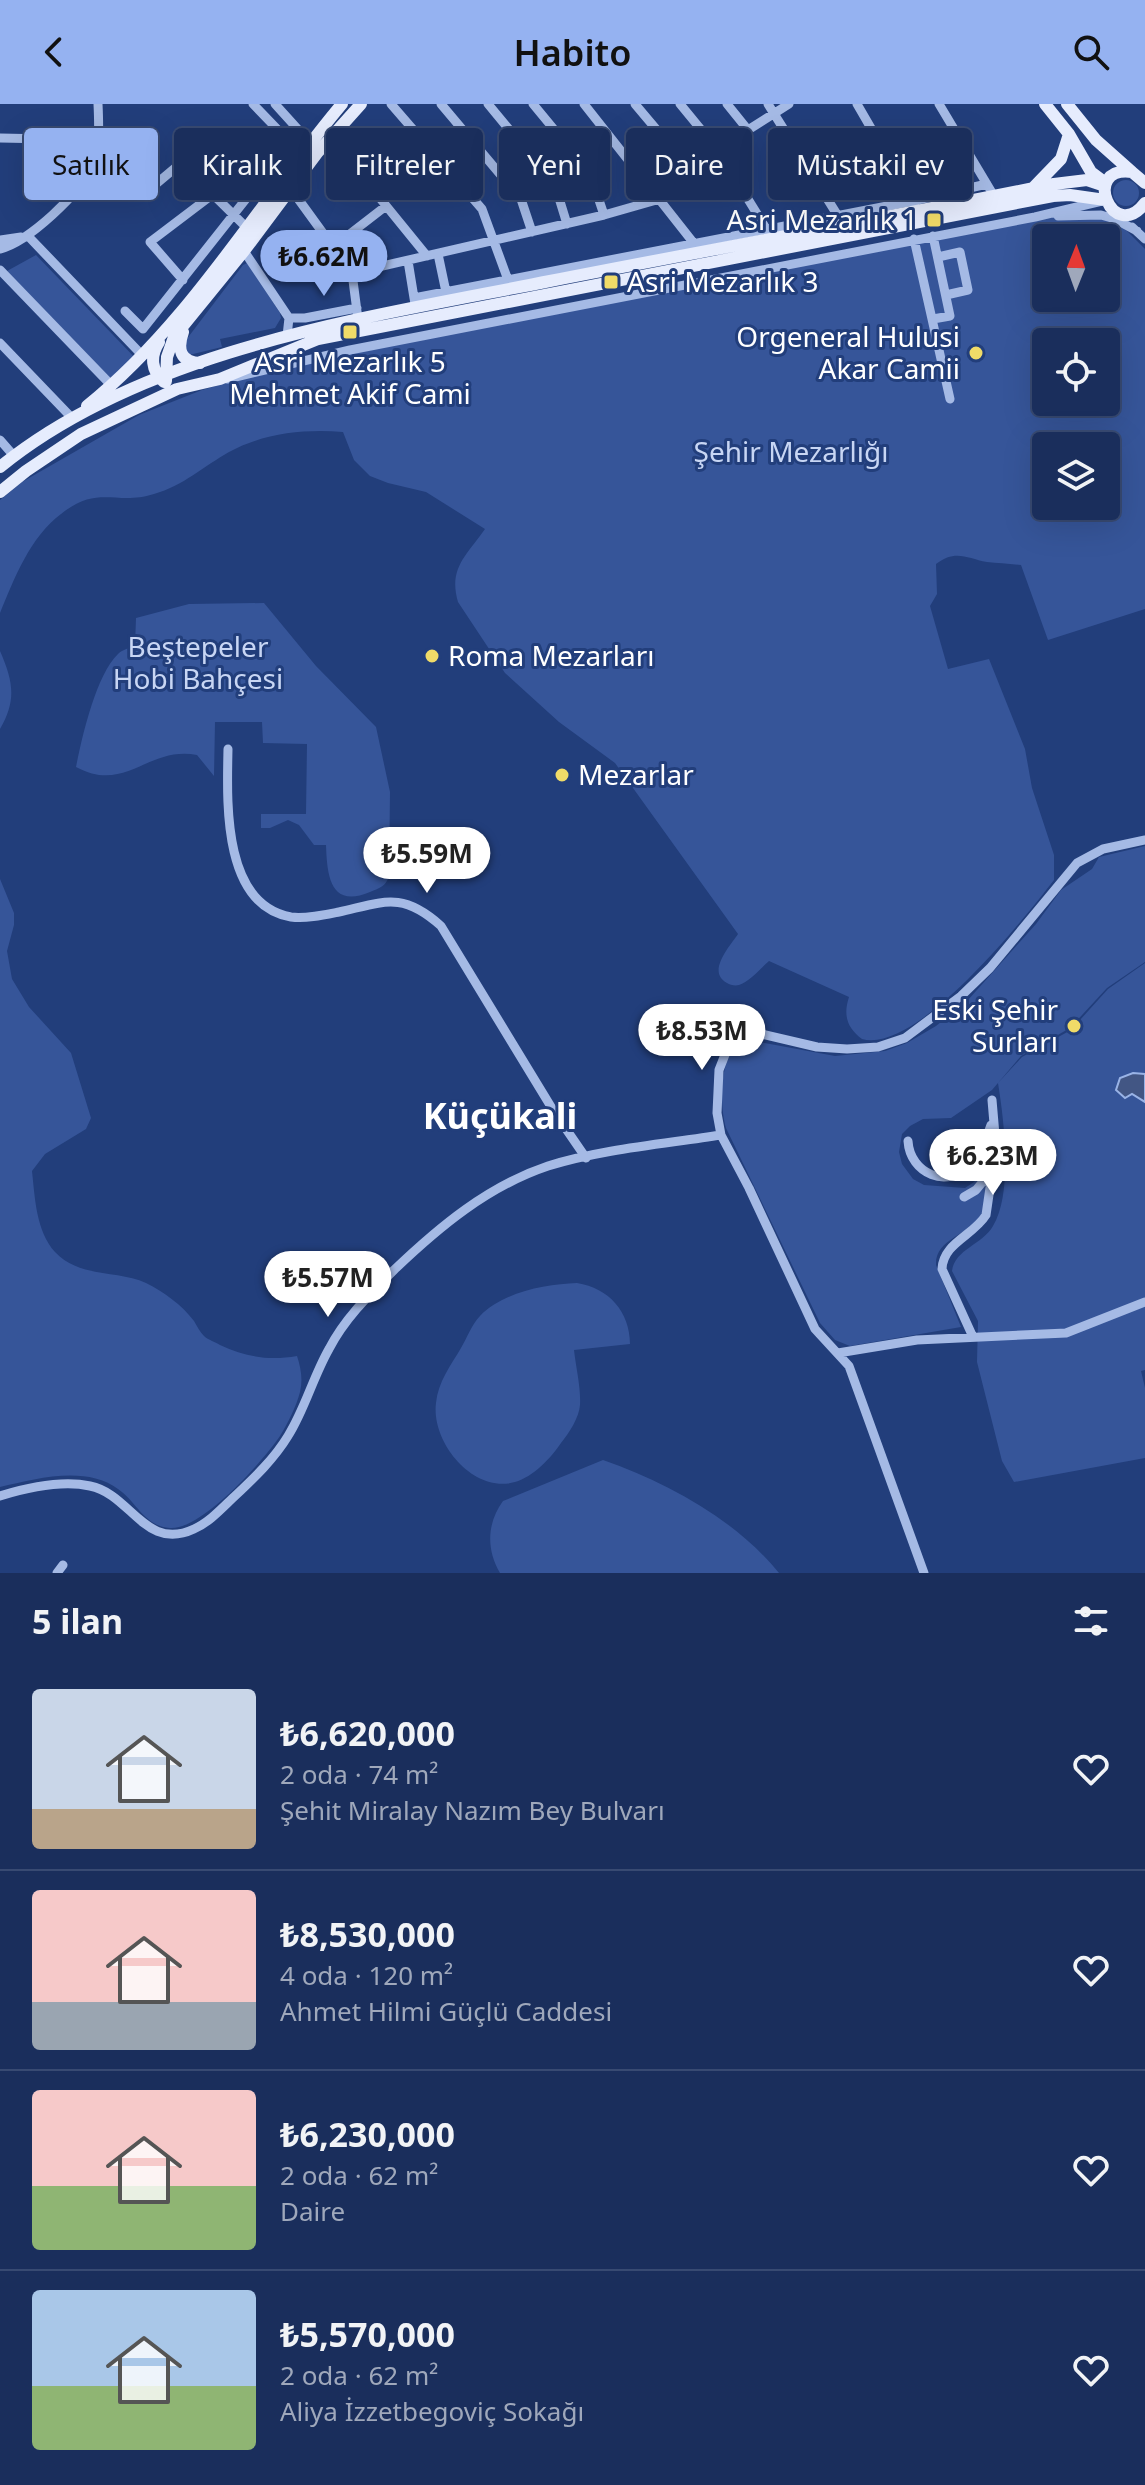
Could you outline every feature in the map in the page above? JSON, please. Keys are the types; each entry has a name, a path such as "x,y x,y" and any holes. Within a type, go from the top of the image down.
{"main road":[{"path":"310,152 342,104"},
{"path":"340,128 361,104"},
{"path":"1045,104 1069,134 1106,192 1109,207 1119,213 1131,214 1144,208"},
{"path":"1067,104 1096,140 1140,176"},
{"path":"1033,188 1061,159 1069,134"},
{"path":"314,147 326,141"},
{"path":"1106,192 1119,172 1140,176"},
{"path":"72,418 167,381 200,363 358,313 916,206 1087,180 1106,192"},
{"path":"269,200 156,347 153,367 167,381 220,379 289,349 332,336 1053,196 1106,192"},
{"path":"0,492 81,434 159,397 167,381 169,347 283,200"},
{"path":"187,322 179,349 189,361 200,363"},
{"path":"0,467 72,418 112,386 169,327"}],"street":[{"path":"98,104 98,128"},
{"path":"253,104 275,128"},
{"path":"275,104 314,147"},
{"path":"391,104 482,209 508,280"},
{"path":"441,104 521,199 532,232"},
{"path":"488,104 555,185 567,224"},
{"path":"533,104 590,173 604,215"},
{"path":"584,104 626,156"},
{"path":"635,104 655,128"},
{"path":"680,104 700,128"},
{"path":"727,104 746,128"},
{"path":"750,128 772,108 789,104"},
{"path":"857,104 916,206"},
{"path":"939,104 994,196"},
{"path":"772,108 838,216"},
{"path":"0,138 24,138"},
{"path":"158,182 174,169"},
{"path":"408,261 415,303 446,292 697,248 838,216 916,206 987,184"},
{"path":"1035,217 1106,192"},
{"path":"0,249 28,236 65,200"},
{"path":"183,280 150,242 205,200"},
{"path":"217,200 246,227"},
{"path":"125,311 143,329 246,200"},
{"path":"289,318 358,313 352,273 299,200"},
{"path":"381,200 427,256"},
{"path":"352,273 567,224 656,200"},
{"path":"661,200 697,248"},
{"path":"748,200 767,230"},
{"path":"333,247 386,206"},
{"path":"1119,213 1145,239"},
{"path":"220,379 235,379 350,350 1035,217 1101,215 1137,231"},
{"path":"0,240 28,236"},
{"path":"28,236 141,354"},
{"path":"933,236 950,316 933,319"},
{"path":"914,239 950,399"},
{"path":"244,251 289,318 287,336"},
{"path":"938,257 960,252 968,290 946,295"},
{"path":"438,254 446,292"},
{"path":"0,270 112,386"},
{"path":"0,343 72,418"},
{"path":"0,440 14,456"},
{"path":"228,749 227,804 232,841 252,895 273,912 292,917 312,917 370,903 394,901 413,906 428,915 441,926 538,1086 586,1158"},
{"path":"924,1573 849,1366 815,1329 721,1135 717,1113 719,1070 725,1050 737,1036 745,1033 817,1047 847,1049 878,1047 905,1038 961,996 990,968 1077,863 1103,849 1145,840"},
{"path":"973,1337 942,1269 942,1261 949,1249 980,1224 986,1215 996,1147 992,1100"},
{"path":"908,1141 912,1158 920,1168 934,1177 948,1177 970,1165 984,1144 993,1119"},
{"path":"0,1496 40,1487 89,1485 109,1493 140,1521 161,1533 179,1534 204,1524 273,1458 295,1423 330,1346 349,1318 409,1255 455,1215 503,1186 549,1166 721,1135"},
{"path":"964,1197 976,1190 993,1168"},
{"path":"838,1353 917,1340 1066,1333 1145,1302"}],"green space":[{"path":"1126,180 1135,184 1139,193 1135,202 1126,206 1117,202 1113,193 1117,184"},
{"name":"Şehir Mezarlığı","path":"1088,212 1116,224 1032,224 1032,312 1120,312 1120,226 1123,227 1145,249 1145,609 1048,640 1021,565 955,556 936,564 937,594 930,606 948,669 989,659 1025,749 1032,788 1054,855 1054,880 1019,924 967,980 911,1026 885,1038 862,1039 853,1030 846,1010 849,997 769,961 751,978 739,985 730,984 721,978 719,966 738,934 615,763 559,722 505,673 458,602 457,571 485,529 426,492 370,476 354,460 343,432 299,432 256,440 229,452 165,490 141,497 97,498 74,505 40,534 17,573 0,613 0,500 22,482 139,415 202,390 281,367 983,227"},
{"path":"36,255 140,363 117,385 7,271"},
{"path":"247,263 280,313 281,318 275,328 220,339 222,347 189,355 185,352 186,340"},
{"name":"Beştepeler Hobi Bahçesi","path":"264,603 316,666 376,727 390,792 389,876 382,886 370,892 357,896 339,893 330,878 326,845 314,845 299,825 288,820 270,828 261,828 261,814 306,814 307,744 263,743 262,722 215,722 214,776 197,755 164,757 123,773 109,775 94,774 76,767 91,707 103,676 118,654 135,646 136,618 189,604"},
{"path":"0,651 8,672 11,699 0,729"},
{"path":"1145,846 1145,962 1107,988 1070,1028 1021,1056 992,1090 951,1118 923,1119 902,1134 899,1152 902,1164 913,1179 924,1185 965,1188 984,1171 986,1199 981,1215 969,1228 947,1243 937,1256 936,1265 961,1327 850,1346 835,1340 820,1323 726,1128 722,1091 731,1054 738,1045 748,1040 835,1056 885,1051 907,1043 936,1026 968,1000 1036,924 1061,890 1092,869 1099,857"},
{"path":"0,879 14,913 7,951 12,979 29,1007 71,1053 91,1118 86,1129 45,1154 32,1171 38,1214 49,1244 75,1266 135,1279 159,1290 184,1310 204,1336 220,1345 267,1358 297,1356 300,1392 280,1436 231,1492 183,1526 170,1528 154,1523 125,1494 91,1477 60,1476 0,1487"},
{"path":"1145,963 1145,1370 1141,1371 1145,1388 1145,1458 1014,1482 1002,1461 977,1362 978,1321 952,1271 958,1257 993,1226 999,1212 1005,1156 998,1083 1022,1057 1071,1030 1108,989"},
{"path":"577,1283 599,1290 616,1303 626,1322 630,1344 574,1350 580,1405 576,1420 557,1449 535,1471 515,1482 499,1484 470,1473 458,1462 440,1433 436,1403 442,1381 474,1323 490,1308 513,1295 552,1285"},
{"path":"603,1460 652,1480 699,1505 742,1536 779,1573 500,1573 492,1555 490,1536 494,1518 503,1501"}],"shaded area":[{"path":"1133,1073 1145,1074 1145,1102 1132,1094 1125,1098 1116,1090 1120,1078"}],"place":[{"name":"Asri Mezarlık 1","path":"934,220"},
{"name":"Asri Mezarlık 3","path":"611,282"},
{"name":"Asri Mezarlık 5 Mehmet Akif Cami","path":"350,332"},
{"name":"Orgeneral Hulusi Akar Camii","path":"976,353"},
{"name":"Roma Mezarları","path":"432,656"},
{"name":"Mezarlar","path":"562,775"},
{"name":"Eski Şehir Surları","path":"1074,1026"}],"district":[{"name":"Küçükali","path":"500,1116"}]}
